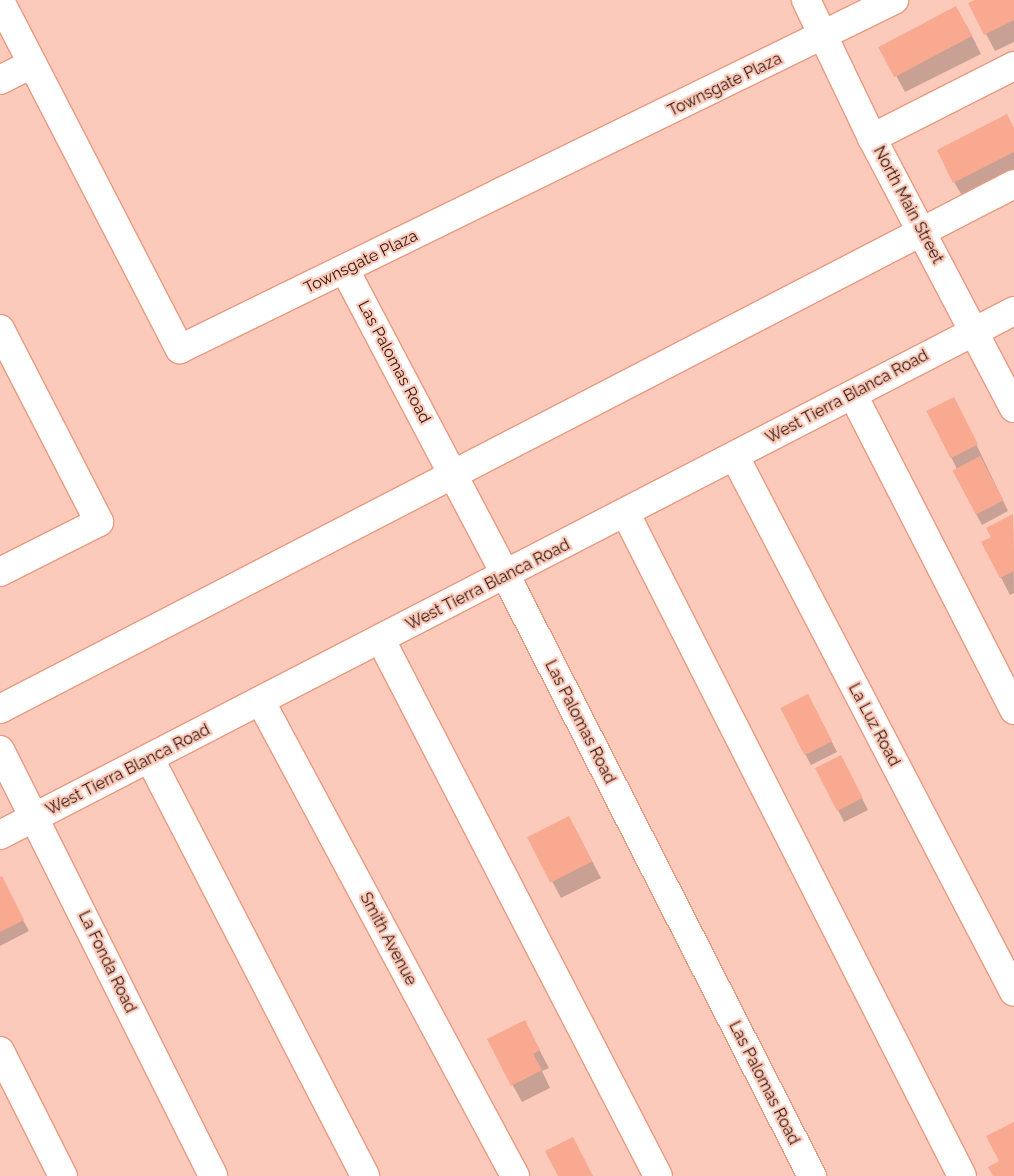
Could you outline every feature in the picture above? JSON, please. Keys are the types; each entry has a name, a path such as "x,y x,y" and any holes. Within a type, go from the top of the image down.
{"street":[{"name":"North Main Street","path":"806,0 872,138 1014,408"},
{"name":"Townsgate Plaza","path":"0,1 180,349 823,37 894,0"},
{"path":"0,80 32,64"},
{"path":"872,138 1014,66"},
{"path":"0,710 1014,184"},
{"name":"Las Palomas Road","path":"345,270 506,576 812,1176"},
{"name":"West Tierra Blanca Road","path":"0,835 735,458 974,330 1014,311"},
{"path":"0,329 99,522 3,564"},
{"path":"853,395 1014,710"},
{"name":"La Luz Road","path":"735,458 1014,992"},
{"path":"626,514 962,1176"},
{"path":"381,640 658,1176"},
{"name":"Smith Avenue","path":"261,702 515,1176"},
{"name":"La Fonda Road","path":"0,750 212,1176"},
{"path":"150,759 365,1176"},
{"path":"0,1051 63,1176"}],"building":[{"path":"975,0 1014,0 1014,20 984,35 968,3"},
{"path":"956,6 972,36 894,77 878,47"},
{"path":"1007,114 1014,128 1014,152 953,183 937,150"},
{"path":"954,397 978,444 950,458 926,411"},
{"path":"980,456 1003,500 976,515 953,471"},
{"path":"1013,514 1014,571 1000,578 981,542 991,537 986,528"},
{"path":"808,694 832,741 804,755 780,708"},
{"path":"841,755 863,798 837,811 815,768"},
{"path":"569,816 592,861 550,883 527,837"},
{"path":"2,876 24,920 0,932 0,877"},
{"path":"525,1020 540,1050 533,1054 542,1070 511,1086 487,1039"},
{"path":"1014,1122 1014,1176 993,1176 988,1167 999,1161 986,1136"},
{"path":"573,1137 593,1176 558,1176 545,1151"}]}
